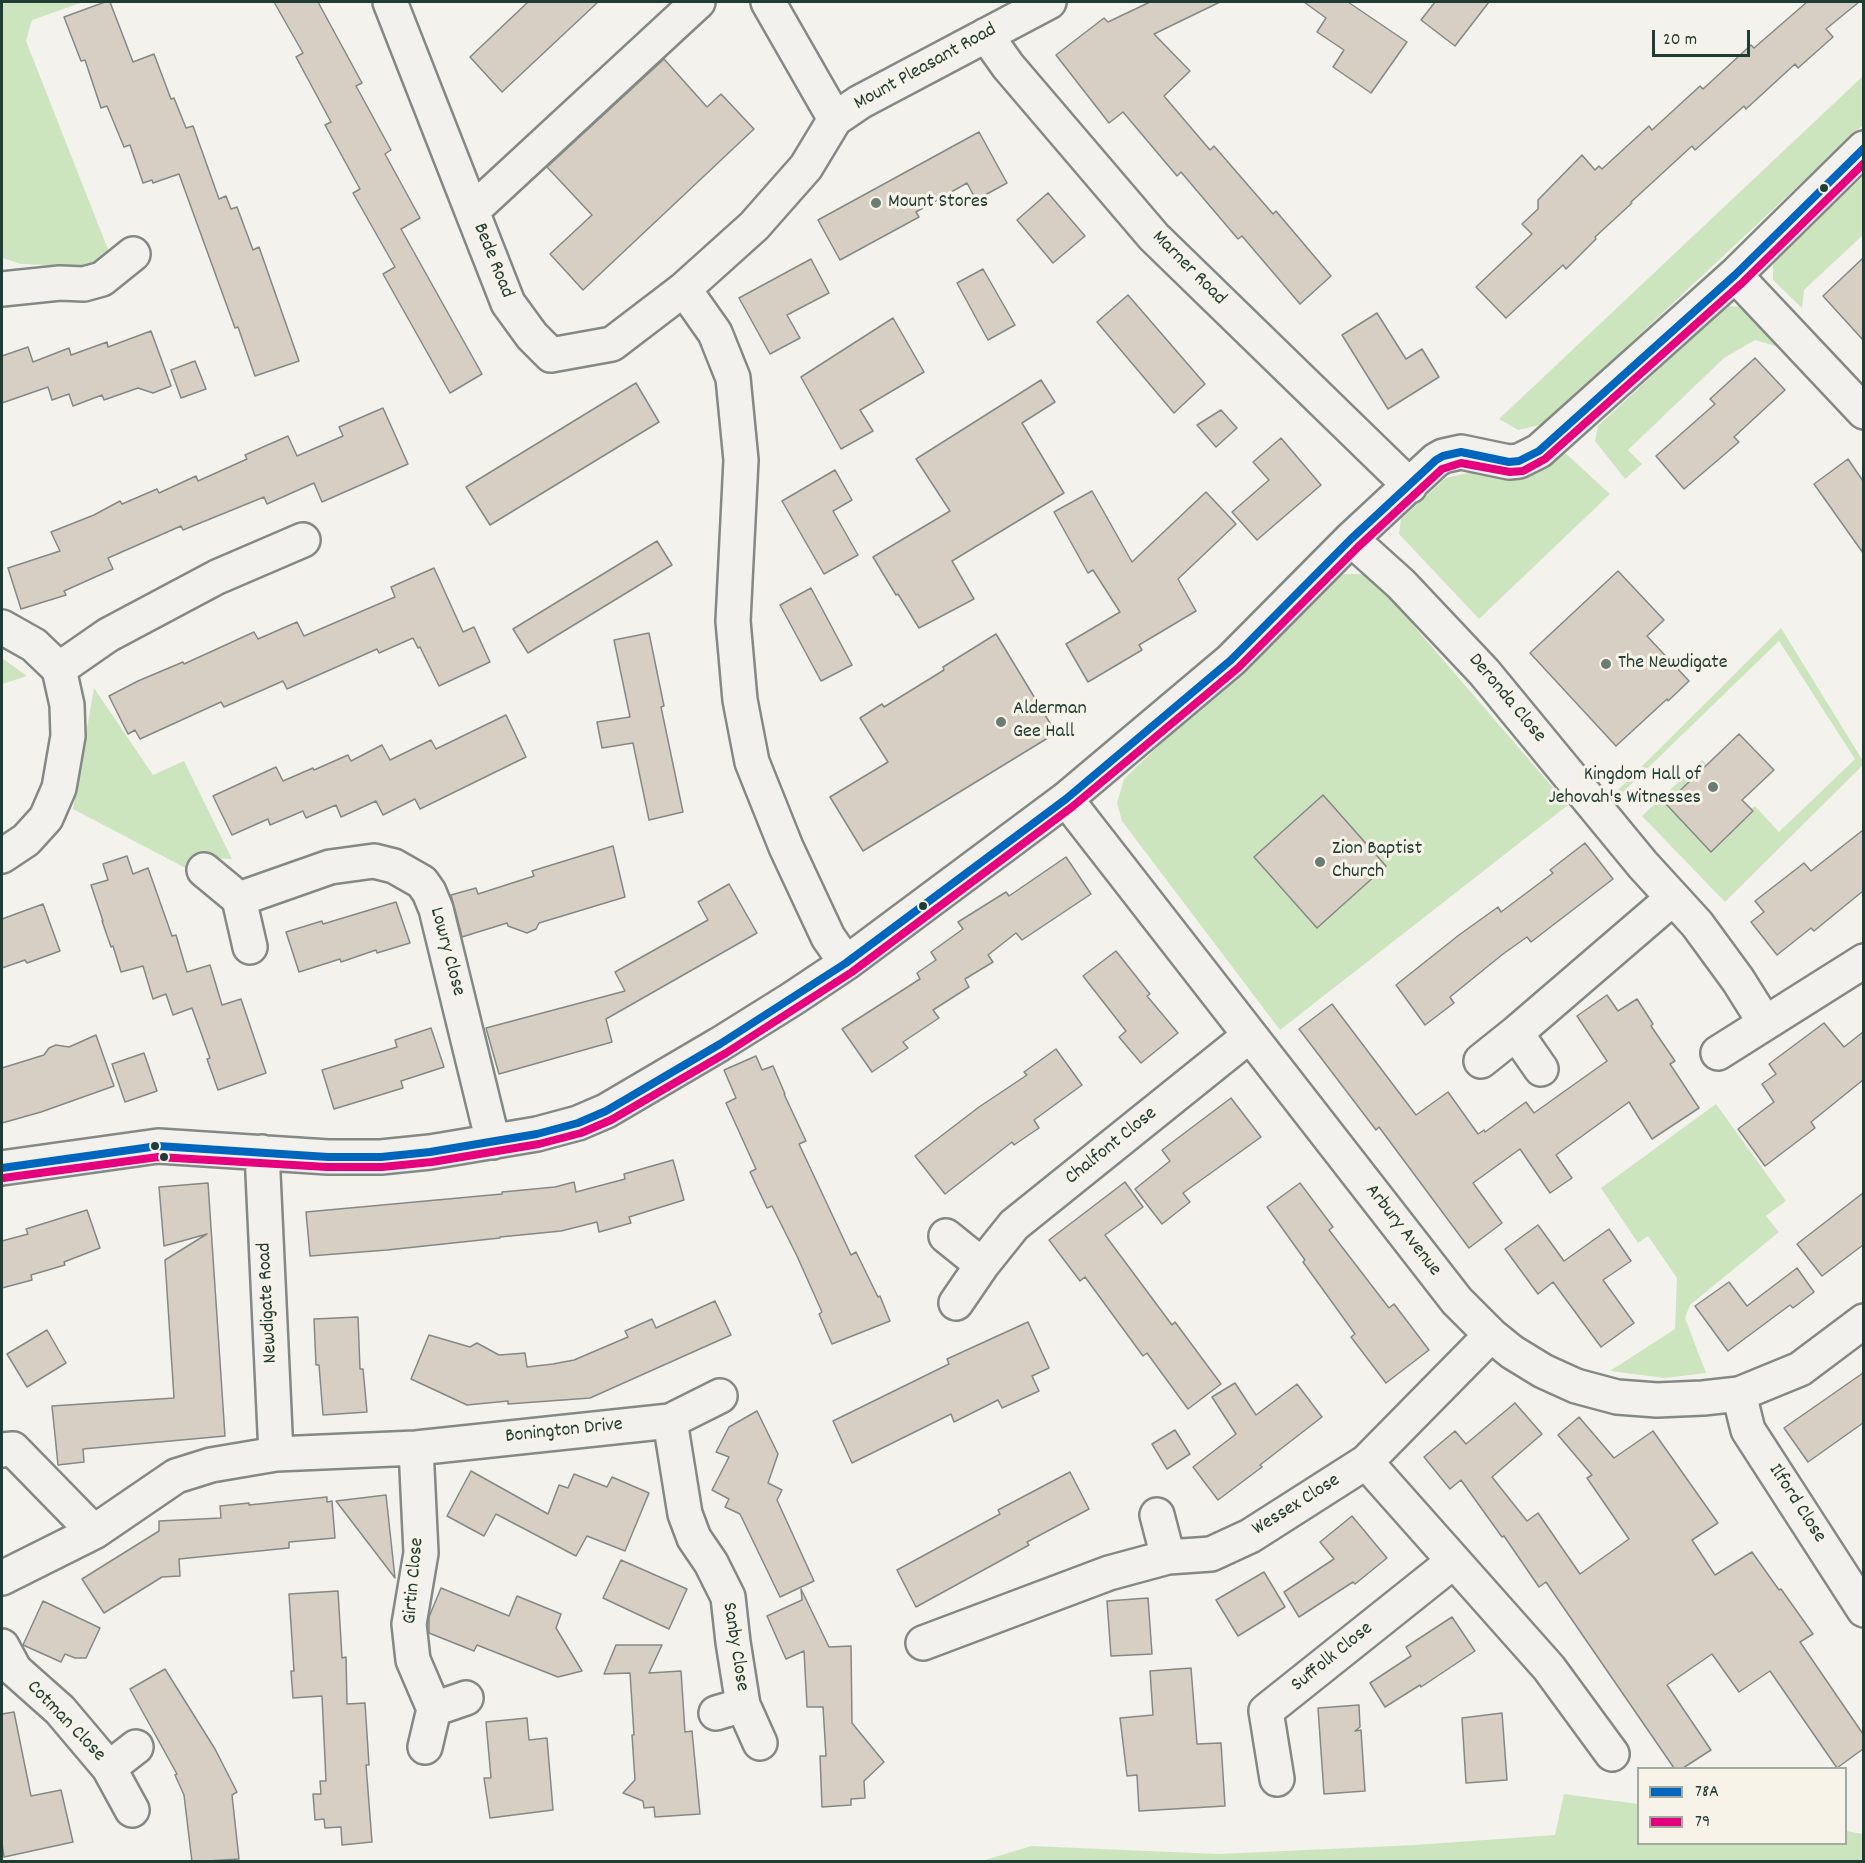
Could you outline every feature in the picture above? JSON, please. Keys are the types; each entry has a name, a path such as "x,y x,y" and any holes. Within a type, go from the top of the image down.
{"street":[{"name":"Bede Road","path":"390,2 508,303 532,336 551,355 612,344 684,289 754,226 806,167 835,119"},
{"path":"472,211 698,2"},
{"path":"768,2 835,119"},
{"name":"Mount Pleasant Road","path":"835,119 860,102 1049,2"},
{"name":"Marner Road","path":"986,35 1008,66 1154,237 1410,486"},
{"path":"2,1168 158,1146 328,1157 381,1157 494,1142 567,1125 606,1111 729,1039 846,963 1066,799 1230,660 1351,539 1436,460 1452,453 1474,454 1509,462 1519,461 1539,451 1735,275 1863,148"},
{"path":"2,289 60,283 84,284 102,279 132,254"},
{"path":"1735,275 1863,412"},
{"path":"684,289 715,333 733,378 741,460 733,621 740,700 752,762 786,847 828,937 846,963"},
{"name":"Deronda Close","path":"1351,539 1401,584 1484,672 1643,865 1697,924 1765,1023"},
{"path":"59,669 108,634 217,577 303,540"},
{"path":"2,627 34,645 59,669 67,705 68,736 59,788 46,818 26,840 2,856"},
{"name":"Arbury Avenue","path":"1066,799 1456,1301 1512,1352 1543,1371 1576,1386 1617,1397 1657,1400 1703,1398 1739,1394 1800,1370 1863,1322"},
{"name":"Lowry Close","path":"239,899 330,867 374,861 394,866 422,882 436,909 494,1142"},
{"path":"204,870 239,899 250,948"},
{"path":"1481,1061 1673,898"},
{"path":"1718,1053 1863,961"},
{"path":"1516,1033 1541,1069"},
{"name":"Chalfont Close","path":"956,1303 982,1265 1014,1225 1249,1036"},
{"name":"Newdigate Road","path":"262,1152 276,1454"},
{"path":"946,1236 982,1265"},
{"name":"Wessex Close","path":"923,1643 1109,1573 1168,1557 1211,1554 1250,1536 1366,1462 1491,1335"},
{"name":"Ilford Close","path":"1739,1394 1749,1430 1863,1610"},
{"name":"Bonington Drive","path":"2,1578 94,1532 176,1476 211,1465 276,1454 416,1448 670,1421 720,1396"},
{"name":"Sanby Close","path":"670,1421 685,1514 694,1538 711,1563 728,1598 733,1642 730,1709 760,1743"},
{"name":"Girtin Close","path":"416,1448 421,1553 409,1624 413,1660 434,1709"},
{"path":"2,1450 13,1449 94,1532"},
{"path":"1366,1462 1549,1668 1612,1754"},
{"path":"1157,1515 1168,1557"},
{"name":"Suffolk Close","path":"1277,1779 1266,1711 1454,1561"},
{"name":"Cotman Close","path":"2,1646 15,1670 60,1710 109,1768 132,1810"},
{"path":"425,1747 434,1709 466,1698"},
{"name":"Cotman Close","path":"109,1768 136,1747"}],"green space":[{"path":"2,2 83,2 32,20 26,41 111,257 98,267 21,264 2,258"},
{"path":"1863,76 1863,125 1544,424 1518,430 1499,419"},
{"path":"1863,177 1863,235 1804,290 1802,308 1773,280 1773,257"},
{"path":"1727,306 1747,307 1782,348 1755,340 1724,358 1628,450 1642,464 1625,479 1595,441 1598,426"},
{"path":"1563,451 1610,494 1479,619 1399,534 1401,519 1446,478"},
{"path":"1338,574 1363,574 1383,590 1568,805 1280,1030 1122,821 1117,803 1124,779"},
{"path":"1781,628 1863,761 1863,765 1725,902 1642,816 1702,760 1707,765 1666,804 1711,851 1753,812 1751,809 1755,806 1779,832 1855,759 1779,641 1621,794 1618,790"},
{"path":"2,658 27,676 2,684"},
{"path":"94,688 153,775 184,761 232,859 210,858 197,874 73,809"},
{"path":"1716,1104 1786,1201 1766,1216 1779,1232 1690,1305 1685,1318 1706,1373 1665,1378 1610,1371 1675,1329 1677,1278 1648,1236 1638,1243 1601,1188"},
{"path":"1564,1794 1637,1804 1637,1845 1847,1845 1847,1831 1863,1834 1863,1861 982,1861 1031,1846 1219,1854 1415,1845 1555,1835"}],"building":[{"path":"110,2 133,62 154,54 171,99 174,98 186,128 193,126 219,199 226,196 231,209 237,207 253,250 259,247 299,361 255,376 238,327 235,328 179,174 153,183 152,180 143,183 130,145 124,147 107,106 101,108 85,60 81,61 64,17"},
{"path":"274,2 318,2 362,83 356,86 391,150 385,154 420,218 401,229 482,374 450,393 383,274 395,267 353,193 360,189 325,125 331,122 296,57 303,53"},
{"path":"528,2 598,2 502,92 470,57"},
{"path":"1150,2 1220,2 1154,34 1190,71 1164,96 1210,150 1214,146 1273,214 1276,211 1331,276 1300,304 1242,236 1238,239 1181,172 1177,176 1123,112 1109,123 1056,55 1104,18 1108,22"},
{"path":"1304,2 1348,2 1407,42 1371,93 1333,67 1344,50 1317,32 1326,18"},
{"path":"1435,2 1489,2 1455,46 1421,20"},
{"path":"1807,2 1859,2 1826,29 1833,37 1798,68 1795,64 1746,109 1744,106 1695,150 1692,146 1595,237 1596,239 1566,269 1563,265 1506,318 1476,287 1532,234 1522,224 1538,209 1538,200 1582,155 1595,170 1599,166 1602,169 1649,126 1652,130 1700,86 1703,89 1751,45 1754,48"},
{"path":"664,59 707,107 721,94 754,129 583,290 550,254 592,215 547,167"},
{"path":"979,132 1007,183 976,200 967,183 916,212 919,217 840,260 818,220"},
{"path":"1048,193 1085,236 1053,263 1017,220"},
{"path":"1863,258 1863,340 1823,296"},
{"path":"811,259 829,293 787,315 800,338 770,354 739,298"},
{"path":"983,269 1015,325 988,340 957,283"},
{"path":"1128,295 1205,384 1174,413 1097,322"},
{"path":"1377,313 1406,359 1422,349 1439,377 1388,409 1342,335"},
{"path":"893,318 924,372 860,410 873,431 841,449 801,377"},
{"path":"151,331 171,386 153,393 138,388 104,400 102,395 73,406 69,394 52,400 48,387 2,403 2,356 28,347 33,362 69,348 71,355 107,342 108,347"},
{"path":"1755,358 1785,390 1734,437 1739,442 1684,489 1656,456 1715,404 1710,399"},
{"path":"195,361 206,389 181,398 171,370"},
{"path":"1041,380 1055,402 1022,423 1064,493 952,561 974,599 919,628 873,557 950,511 916,459"},
{"path":"636,383 659,422 490,525 466,487"},
{"path":"383,408 408,464 322,502 314,483 267,504 264,497 183,530 181,526 108,558 113,569 64,591 66,595 21,609 8,568 60,551 51,532 94,515 120,501 122,504 157,489 159,493 196,476 198,481 247,459 245,455 288,436 297,456 343,436 339,427"},
{"path":"1221,410 1237,428 1216,447 1197,425"},
{"path":"1281,438 1321,485 1257,540 1232,512 1269,480 1253,462"},
{"path":"1848,459 1863,481 1863,553 1814,484"},
{"path":"835,470 852,500 833,511 858,555 824,574 782,501"},
{"path":"1092,491 1132,562 1206,492 1236,524 1178,579 1196,611 1139,645 1142,650 1088,682 1066,644 1120,612 1093,570 1088,573 1054,512"},
{"path":"657,541 672,565 528,653 513,629"},
{"path":"434,568 463,632 474,627 490,662 439,686 420,647 418,648 413,638 379,653 377,649 287,689 283,681 224,707 221,702 140,739 135,730 128,734 109,696 138,681 183,662 184,664 254,632 258,639 297,622 304,636 395,597 391,587"},
{"name":"The Newdigate","path":"1618,571 1664,620 1647,636 1689,681 1616,746 1530,653"},
{"path":"811,588 852,665 821,681 780,605"},
{"path":"649,633 664,706 661,707 683,812 649,820 633,743 602,748 597,722 630,717 614,640"},
{"name":"Alderman Gee Hall","path":"996,634 1056,733 863,851 830,797 888,762 860,718 882,704 884,707 944,670 943,667"},
{"path":"506,715 526,757 420,809 415,799 383,815 376,801 341,817 336,805 306,818 303,811 270,825 268,819 232,835 213,796 276,767 283,781 348,755 351,761 382,745 390,760 431,740 436,749"},
{"name":"Kingdom Hall of Jehovah's Witnesses","path":"1739,734 1774,770 1742,800 1753,811 1711,852 1666,804"},
{"name":"Zion Baptist Church","path":"1323,795 1386,866 1317,928 1254,857"},
{"path":"1863,830 1863,891 1814,931 1811,928 1777,955 1751,922 1764,912 1755,901 1804,863 1811,871"},
{"path":"1585,843 1613,879 1531,942 1527,937 1503,954 1450,997 1454,1003 1425,1025 1396,985 1498,907 1501,912 1553,873 1550,870"},
{"path":"613,846 625,897 539,923 536,929 527,933 508,926 507,923 462,937 451,895 476,888 478,894 534,876 532,871"},
{"path":"127,856 133,874 148,868 172,936 176,935 187,972 210,965 222,1005 241,999 266,1073 218,1090 207,1059 210,1058 192,1008 173,1015 166,994 153,999 143,966 121,972 91,885 108,880 103,864"},
{"path":"1066,857 1091,894 1022,940 1016,933 988,955 993,962 965,979 969,987 933,1010 939,1018 903,1042 908,1048 872,1072 842,1029 920,979 917,973 936,960 931,952 963,929 958,922 1006,892 1009,896"},
{"path":"729,884 757,933 606,1019 612,1042 499,1074 486,1028 625,991 615,972 708,920 698,902"},
{"path":"396,902 410,943 377,953 376,950 341,962 340,959 299,972 286,932 322,921 323,924"},
{"path":"43,904 60,951 27,963 25,960 2,968 2,919"},
{"path":"1116,951 1150,994 1147,996 1178,1033 1141,1063 1119,1037 1126,1031 1083,976"},
{"path":"1607,995 1618,1011 1637,999 1653,1024 1651,1026 1675,1061 1670,1064 1699,1108 1652,1139 1629,1102 1556,1155 1572,1178 1550,1193 1520,1149 1473,1183 1502,1223 1469,1248 1379,1127 1376,1130 1299,1029 1332,1004 1416,1115 1448,1092 1478,1134 1484,1130 1485,1132 1526,1102 1534,1113 1607,1061 1577,1016"},
{"path":"1824,1023 1844,1047 1863,1032 1863,1080 1811,1122 1815,1128 1765,1166 1738,1129 1774,1102 1762,1084 1776,1074 1769,1064"},
{"path":"431,1028 444,1067 401,1081 403,1088 334,1109 322,1070 397,1047 395,1040"},
{"path":"96,1035 114,1086 2,1123 2,1068 44,1055 49,1048 56,1045 69,1047"},
{"path":"1056,1049 1082,1085 1034,1120 1039,1128 1014,1145 1012,1142 945,1194 915,1156 979,1107 1027,1075 1024,1072"},
{"path":"144,1053 157,1091 125,1102 112,1064"},
{"path":"756,1056 762,1070 773,1066 806,1141 799,1144 851,1255 856,1252 878,1297 880,1296 890,1321 832,1344 819,1314 822,1312 797,1256 772,1206 767,1208 750,1172 756,1169 726,1103 736,1098 724,1070"},
{"path":"1231,1098 1261,1137 1183,1193 1190,1202 1162,1224 1135,1189 1170,1161 1162,1150"},
{"path":"673,1160 684,1200 629,1217 631,1223 599,1232 597,1222 561,1231 310,1256 306,1212 502,1194 502,1192 555,1187 574,1182 576,1192 625,1179 624,1174"},
{"path":"1125,1182 1143,1207 1105,1235 1172,1325 1175,1322 1221,1384 1188,1409 1147,1353 1143,1356 1085,1277 1080,1281 1049,1240"},
{"path":"208,1183 225,1436 83,1449 84,1462 58,1465 52,1406 174,1398 165,1260 207,1234 164,1246 159,1187"},
{"path":"1300,1183 1333,1227 1329,1230 1389,1308 1394,1304 1429,1350 1386,1383 1351,1337 1355,1334 1267,1207"},
{"path":"1863,1193 1863,1245 1822,1276 1797,1244"},
{"path":"87,1210 100,1248 64,1262 65,1265 31,1275 32,1280 2,1288 2,1241 28,1234 26,1229"},
{"path":"1538,1225 1564,1261 1609,1229 1631,1261 1603,1280 1634,1323 1601,1347 1553,1282 1538,1294 1505,1249"},
{"path":"1797,1268 1814,1292 1793,1308 1790,1305 1728,1351 1695,1306 1729,1282 1747,1306"},
{"path":"715,1301 731,1335 590,1398 467,1405 411,1379 429,1335 470,1347 477,1343 499,1355 525,1353 527,1367 553,1364 574,1360 628,1337 625,1331 652,1319 656,1328"},
{"path":"358,1317 360,1369 363,1369 367,1412 323,1415 319,1365 316,1365 314,1319"},
{"path":"1028,1322 1049,1368 1032,1376 1039,1391 1002,1408 998,1400 954,1422 951,1414 852,1463 833,1421 949,1364 947,1359"},
{"path":"47,1330 66,1363 27,1387 7,1354"},
{"path":"1863,1373 1863,1423 1808,1462 1784,1428"},
{"path":"1235,1383 1256,1415 1297,1384 1322,1417 1218,1500 1193,1467 1236,1434 1212,1397"},
{"path":"1515,1403 1542,1434 1492,1477 1527,1521 1538,1513 1580,1574 1629,1539 1587,1478 1592,1475 1558,1435 1579,1417 1614,1458 1653,1431 1718,1523 1692,1540 1715,1575 1752,1552 1813,1634 1800,1642 1863,1734 1863,1749 1836,1767 1770,1671 1739,1692 1712,1654 1667,1685 1711,1750 1685,1767 1673,1767 1546,1582 1539,1587 1461,1480 1450,1489 1424,1457 1455,1431 1466,1444"},
{"path":"757,1411 778,1454 768,1483 782,1490 777,1500 814,1581 780,1597 740,1514 725,1507 729,1499 712,1490 729,1457 716,1452 729,1427"},
{"path":"1175,1430 1190,1454 1167,1469 1152,1444"},
{"path":"471,1471 548,1514 559,1485 568,1488 574,1474 607,1487 612,1477 649,1493 625,1551 587,1536 576,1556 496,1514 484,1536 447,1516"},
{"path":"1070,1472 1089,1509 1027,1542 1029,1545 916,1607 897,1570 1000,1514 998,1510"},
{"path":"386,1495 395,1578 336,1501"},
{"path":"327,1497 327,1502 332,1501 335,1538 289,1542 289,1548 179,1559 180,1576 162,1577 104,1613 82,1579 159,1531 159,1521 221,1518 220,1506"},
{"path":"1352,1516 1387,1558 1355,1584 1353,1582 1299,1617 1284,1592 1334,1559 1320,1542"},
{"path":"621,1560 687,1589 669,1629 603,1598"},
{"path":"1264,1572 1285,1607 1238,1636 1216,1600"},
{"path":"441,1588 509,1616 517,1596 561,1614 556,1628 582,1671 558,1677 477,1645 474,1651 429,1633 429,1617"},
{"path":"801,1589 829,1647 851,1646 852,1723 884,1762 864,1781 865,1798 851,1799 851,1805 822,1807 820,1756 826,1756 823,1707 807,1707 804,1651 786,1659 767,1616 802,1600"},
{"path":"338,1591 342,1658 346,1657 347,1704 365,1703 369,1765 366,1765 372,1842 342,1845 341,1827 325,1828 324,1819 315,1820 313,1794 321,1794 320,1781 326,1781 322,1696 293,1698 291,1671 294,1671 289,1594"},
{"path":"1148,1598 1152,1654 1111,1656 1107,1601"},
{"path":"43,1601 100,1628 86,1658 75,1658 65,1654 61,1662 23,1645"},
{"path":"1452,1617 1475,1651 1421,1687 1420,1685 1385,1707 1370,1683 1411,1656 1406,1647"},
{"path":"616,1645 662,1645 649,1673 681,1671 685,1732 692,1731 700,1814 655,1817 654,1807 644,1808 643,1801 623,1793 635,1780 632,1735 634,1735 630,1673 604,1674"},
{"path":"1191,1668 1197,1744 1221,1743 1225,1806 1139,1811 1137,1775 1127,1776 1120,1718 1153,1715 1150,1671"},
{"path":"165,1669 215,1749 237,1792 232,1795 239,1859 192,1862 184,1795 175,1775 177,1774 130,1689"},
{"path":"1359,1705 1360,1727 1355,1731 1361,1730 1365,1791 1324,1794 1318,1708"},
{"path":"14,1712 31,1796 61,1790 73,1842 4,1857 2,1843 2,1714"},
{"path":"1502,1713 1507,1780 1466,1783 1462,1718"},
{"path":"527,1718 529,1740 547,1738 553,1810 490,1818 484,1778 491,1778 486,1722"}],"transit line":[{"name":"78A","path":"2,1168 158,1146 328,1157 381,1157 430,1152 537,1134 578,1123 606,1111 720,1044 846,963 1066,799 1231,660 1351,539 1436,460 1461,452 1509,462 1519,461 1539,451 1735,275 1864,148"},
{"name":"79","path":"3,1178 158,1157 327,1167 382,1167 432,1162 539,1144 581,1133 611,1120 726,1053 852,972 1072,807 1238,668 1358,547 1442,469 1461,463 1510,472 1523,471 1545,459 1742,283 1864,163"}],"place":[{"name":"Mount Stores","path":"876,203"},
{"name":"The Newdigate","path":"1606,664"},
{"name":"Alderman Gee Hall","path":"1001,722"},
{"name":"Kingdom Hall of Jehovah's Witnesses","path":"1713,787"},
{"name":"Zion Baptist Church","path":"1320,862"}]}
